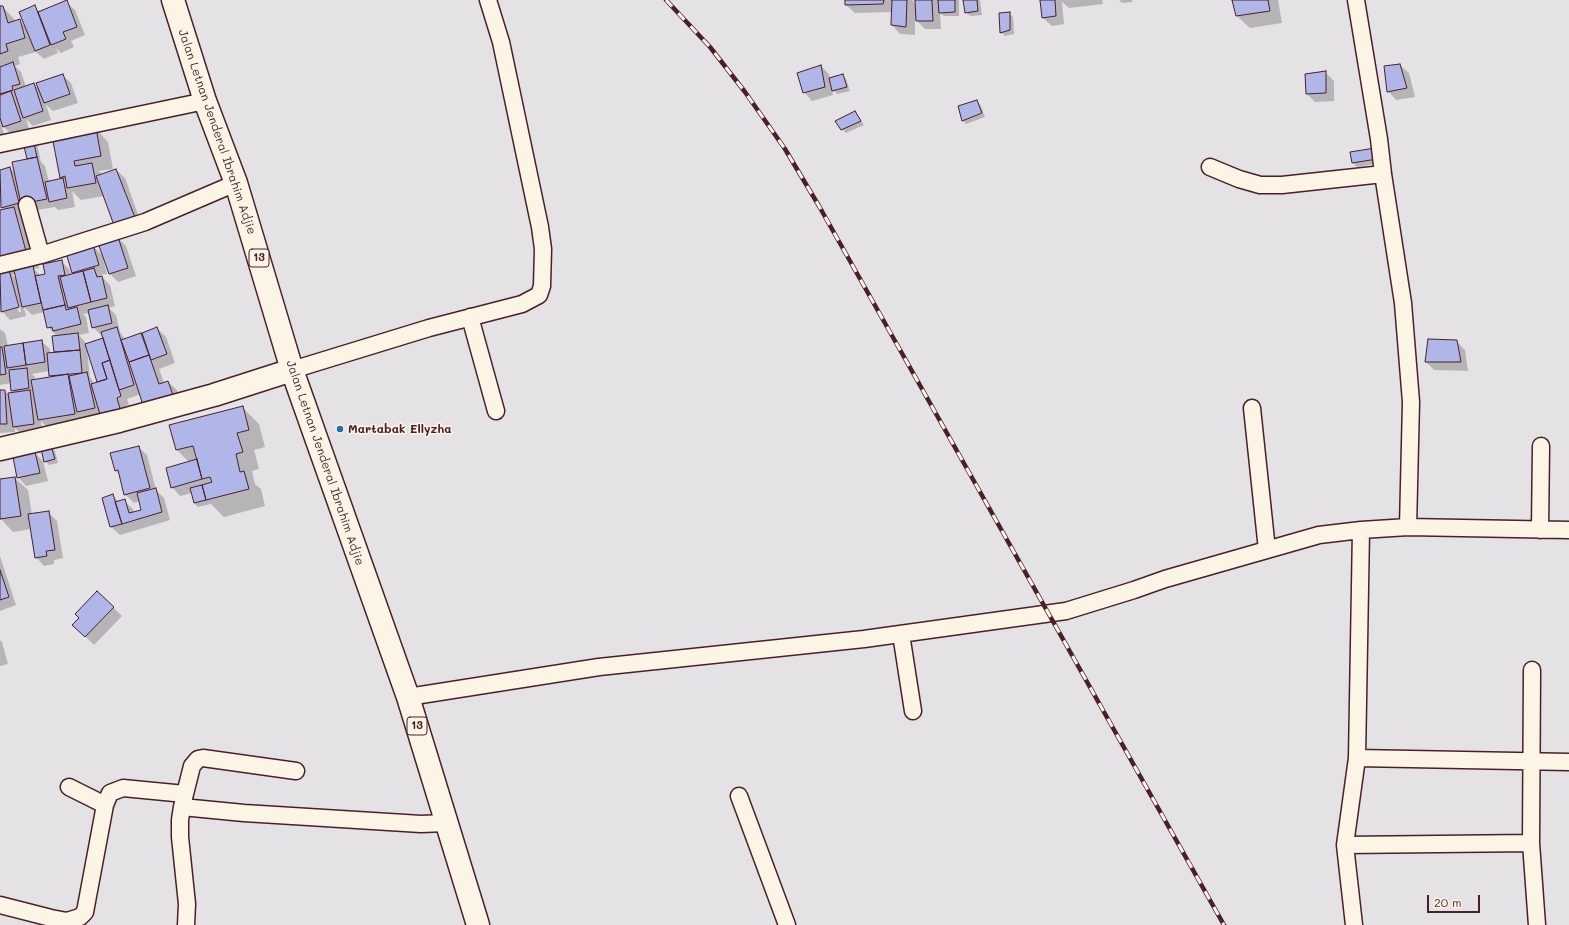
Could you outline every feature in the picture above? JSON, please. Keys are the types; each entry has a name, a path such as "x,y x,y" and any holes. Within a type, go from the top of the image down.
{"main road":[{"name":"Jalan Letnan Jenderal Ibrahim Adjie","path":"173,0 205,101 236,183 292,370 408,696 478,925"},
{"path":"0,449 119,421 214,395 292,370"}],"street":[{"path":"292,370 470,317 522,304 539,295 542,286 543,249 540,227 502,42 488,0"},
{"path":"1356,0 1379,139 1403,303 1412,402 1408,527"},
{"path":"0,144 205,101"},
{"path":"1210,167 1239,180 1260,185 1282,185 1383,174"},
{"path":"0,265 40,255 144,222 236,183"},
{"path":"27,205 40,255"},
{"path":"470,317 496,411"},
{"path":"1252,408 1267,550"},
{"path":"1540,530 1541,446"},
{"path":"408,696 599,667 901,634 1066,611 1165,579 1319,535 1361,530 1408,527 1569,530"},
{"path":"1354,925 1345,845 1357,758 1361,530"},
{"path":"901,634 913,711"},
{"path":"1532,670 1531,844 1537,925"},
{"path":"186,925 187,904 180,837 180,820 192,766 198,759 203,758 296,771"},
{"path":"1357,758 1569,762"},
{"path":"69,787 105,805"},
{"path":"0,905 67,921 80,917 85,912 105,805 110,793 123,788 184,801 259,814 421,824 446,823"},
{"path":"739,796 787,925"},
{"path":"1345,845 1531,844"}],"building":[{"path":"67,0 77,27 63,32 66,39 51,45 38,12"},
{"path":"845,0 884,0 883,4 845,5"},
{"path":"892,0 907,0 906,27 891,25"},
{"path":"915,0 932,0 933,21 916,21"},
{"path":"938,0 955,0 955,12 939,13"},
{"path":"963,0 977,0 978,11 965,13"},
{"path":"1040,0 1055,0 1056,16 1042,18"},
{"path":"1232,0 1268,0 1270,11 1236,16"},
{"path":"35,5 50,45 35,51 19,12"},
{"path":"0,6 3,6 8,23 20,19 25,38 6,44 8,51 0,54"},
{"path":"1010,12 1010,30 1000,33 999,13"},
{"path":"13,62 20,84 12,86 13,90 0,94 0,67"},
{"path":"1400,64 1407,88 1387,92 1384,66"},
{"path":"821,65 825,87 803,93 797,73"},
{"path":"1326,71 1326,93 1306,94 1305,74"},
{"path":"63,74 70,94 44,103 36,83"},
{"path":"843,74 847,87 832,91 829,78"},
{"path":"34,83 43,111 23,118 14,90"},
{"path":"11,91 21,121 3,127 0,118 0,95"},
{"path":"977,100 982,113 962,121 958,106"},
{"path":"855,111 861,121 841,130 835,121"},
{"path":"96,128 101,156 74,161 75,166 92,163 96,183 67,188 65,176 60,178 52,136"},
{"path":"33,139 37,157 27,159 23,142"},
{"path":"1375,148 1377,159 1352,163 1350,152"},
{"path":"37,157 47,199 21,204 12,162"},
{"path":"10,167 19,203 1,208 0,170"},
{"path":"116,169 136,220 115,228 96,176"},
{"path":"63,178 67,198 49,202 45,182"},
{"path":"14,207 27,255 0,262 0,210"},
{"path":"118,237 128,268 109,274 98,243"},
{"path":"93,245 99,265 72,273 66,253"},
{"path":"62,260 65,275 58,276 65,305 43,310 35,276 45,274 43,264"},
{"path":"33,266 41,303 22,307 14,270"},
{"path":"94,268 97,277 102,276 107,298 91,302 83,271"},
{"path":"9,270 19,307 1,312 0,273"},
{"path":"83,271 91,302 68,308 60,277"},
{"path":"65,305 66,310 77,307 81,324 53,331 52,327 47,328 43,310"},
{"path":"108,305 112,323 92,328 88,310"},
{"path":"117,327 134,385 119,390 101,332"},
{"path":"157,327 167,354 151,360 142,333"},
{"path":"78,333 80,350 54,352 52,336"},
{"path":"141,333 149,355 129,362 121,340"},
{"path":"103,338 110,360 102,363 107,379 97,382 85,344"},
{"path":"1428,339 1457,340 1461,362 1425,362"},
{"path":"42,340 45,362 26,365 23,343"},
{"path":"23,343 26,365 7,368 4,346"},
{"path":"0,347 2,347 6,374 0,375"},
{"path":"80,350 82,373 49,376 47,353"},
{"path":"149,355 159,384 168,381 173,395 143,405 129,362"},
{"path":"110,360 121,396 117,398 121,412 101,418 91,384 107,379 102,363"},
{"path":"27,368 29,388 11,391 9,370"},
{"path":"87,372 95,408 77,412 69,376"},
{"path":"68,374 75,414 38,420 31,380"},
{"path":"0,390 5,390 7,424 0,424"},
{"path":"30,390 34,424 13,427 8,393"},
{"path":"243,406 249,430 237,433 243,452 236,454 240,472 244,471 249,489 206,500 202,485 212,482 210,477 202,479 193,446 176,450 169,425"},
{"path":"51,446 55,459 44,462 41,449"},
{"path":"139,446 150,488 124,495 118,470 115,471 110,453"},
{"path":"35,452 40,473 17,478 13,457"},
{"path":"197,459 202,479 171,488 166,468"},
{"path":"15,477 21,516 0,519 0,479"},
{"path":"202,485 206,500 194,503 190,488"},
{"path":"156,488 162,512 122,524 115,502 125,499 129,513 141,510 137,493"},
{"path":"113,494 122,524 110,527 102,498"},
{"path":"49,511 55,550 46,551 47,556 35,558 28,514"},
{"path":"0,570 9,597 0,600"},
{"path":"97,591 114,607 85,637 72,625 79,618 75,614"}],"railway":[{"path":"666,0 710,47 745,92 785,149 819,206 1224,925"}],"place":[{"name":"Martabak Ellyzha","path":"340,429"}]}
